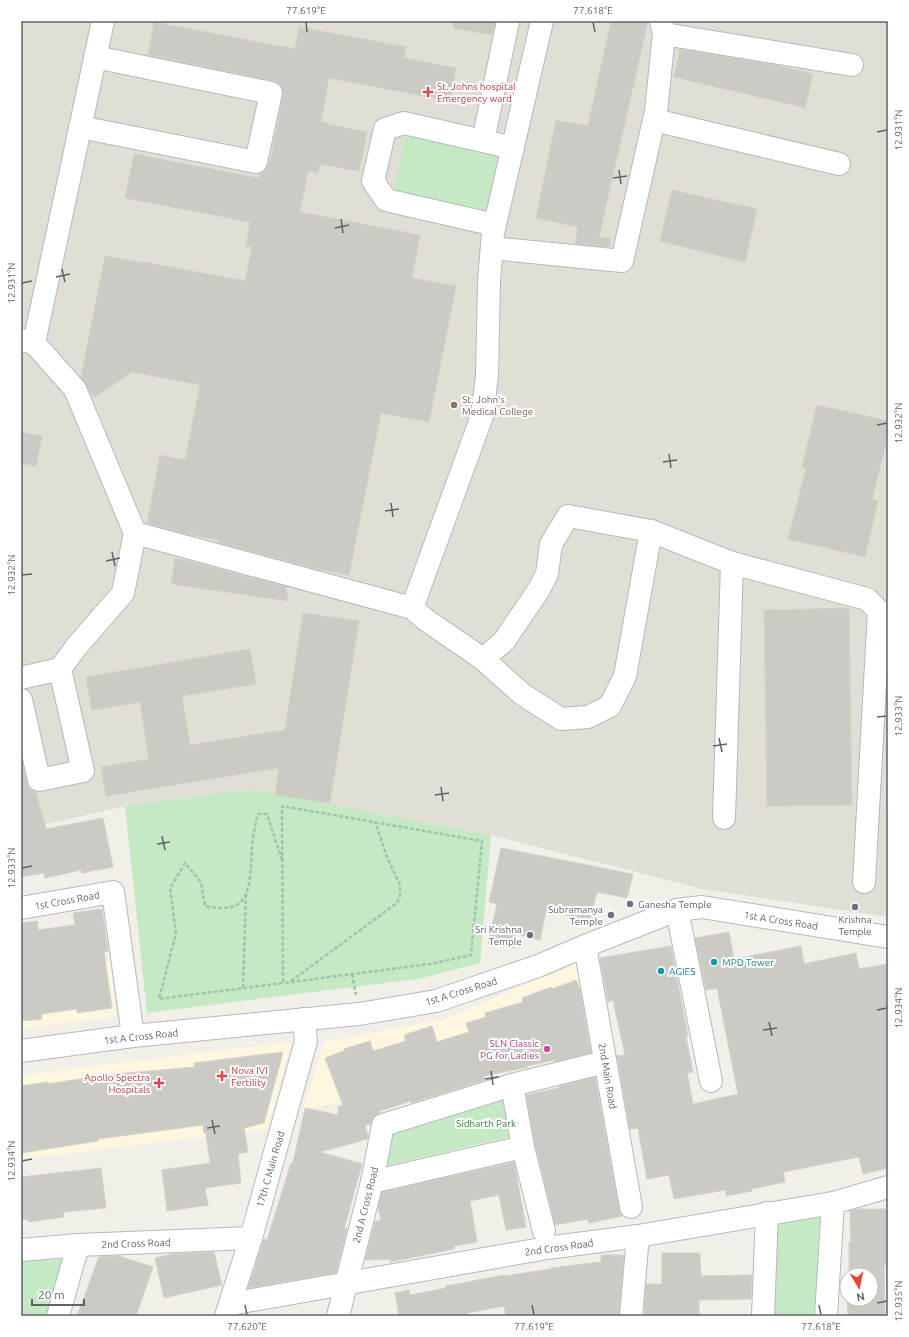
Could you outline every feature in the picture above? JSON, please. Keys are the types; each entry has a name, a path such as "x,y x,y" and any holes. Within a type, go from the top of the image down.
{"street":[{"path":"21,678 60,669 123,593 135,533 75,389 27,342 80,127 103,21"},
{"path":"483,142 508,21"},
{"path":"513,148 502,132 527,21"},
{"path":"412,608 482,416 487,376 489,282 495,225 542,21"},
{"path":"492,248 622,261 656,111 663,27 852,65"},
{"path":"80,127 256,162 271,93 95,57"},
{"path":"654,120 839,164"},
{"path":"495,225 386,200 373,181 386,129 404,123 513,148"},
{"path":"483,659 504,641 538,591 546,574 551,544 568,516 651,531 732,563 867,599 879,611 864,882"},
{"path":"135,533 412,608 426,620 483,659 522,694 561,719 588,717 610,706 626,676 651,531"},
{"path":"724,818 732,563"},
{"path":"21,700 39,780 83,771 60,669"},
{"name":"1st Cross Road","path":"21,908 113,892 133,1036"},
{"name":"1st A Cross Road","path":"21,1051 133,1036 359,1014 436,1001 538,966 677,910 702,907 888,937"},
{"path":"677,910 711,1081"},
{"name":"2nd Main Road","path":"585,946 631,1207"},
{"name":"17th C Main Road","path":"228,1310 251,1238 306,1041 304,1019"},
{"path":"544,1231 523,1147 512,1085 605,1062"},
{"name":"2nd A Cross Road","path":"338,1316 372,1182 383,1125 512,1085"},
{"path":"372,1182 523,1147"},
{"name":"2nd Cross Road","path":"228,1310 345,1284 547,1248 638,1236 833,1203 888,1187"},
{"path":"826,1316 833,1203"},
{"path":"763,1316 767,1213"},
{"path":"631,1316 638,1236"},
{"name":"2nd Cross Road","path":"21,1250 78,1245 251,1238"},
{"path":"58,1316 78,1245"}],"path":[{"path":"282,860 267,814 258,814 253,838 251,878 246,893 239,904 220,909 205,906 201,882 185,863 170,888 176,933 159,999 243,988 283,983 291,982 430,964 471,955 482,841 282,806 283,983"},
{"path":"291,982 391,908 398,900 400,896 400,885 386,857 375,822"},
{"path":"243,988 246,893"}],"shaded area":[{"name":"St. John's Medical College","path":"21,21 888,21 888,917 702,889 491,835 252,789 125,806 21,830"},
{"path":"110,961 116,1016 21,1029 21,974"},
{"path":"582,961 590,1024 302,1112 324,1042 445,1019"},
{"path":"292,1042 267,1129 21,1159 21,1075"}],"green space":[{"path":"408,126 511,149 495,217 393,194"},
{"path":"252,789 491,835 480,963 418,979 147,1013 125,806"},
{"name":"Sidharth Park","path":"506,1098 513,1136 386,1166 385,1130"},
{"path":"825,1213 820,1316 768,1316 772,1217"},
{"path":"67,1259 50,1316 21,1316 21,1260"}],"building":[{"path":"454,21 495,21 492,35 453,28"},
{"path":"611,21 648,21 599,237 611,239 609,247 575,244 578,227 536,218 556,120 588,126"},
{"path":"154,22 295,49 299,27 406,47 404,58 456,68 450,101 329,78 321,122 367,132 359,171 320,164 318,173 308,171 300,212 420,235 412,278 456,286 429,422 381,413 349,575 313,568 219,543 219,540 185,534 147,523 160,455 185,460 200,385 132,372 94,398 81,377 105,256 245,281 252,247 246,246 250,222 125,198 134,154 259,178 260,174 266,170 271,158 283,96 283,90 280,84 274,81 148,55"},
{"path":"680,49 776,65 813,74 805,108 674,77"},
{"path":"672,190 757,209 745,262 660,241"},
{"path":"817,405 888,421 888,435 872,500 878,501 865,557 788,539 806,468 802,467"},
{"path":"21,432 42,436 36,466 21,463"},
{"path":"175,558 286,587 288,601 171,584"},
{"path":"849,608 852,805 767,806 764,610"},
{"path":"303,613 359,621 330,803 275,795 279,768 106,796 101,767 149,759 140,702 92,710 86,677 250,649 256,684 182,696 190,745 285,730"},
{"path":"21,757 27,783 30,789 36,792 46,829 103,818 113,867 82,873 81,870 45,878 44,873 21,877"},
{"path":"501,848 633,874 627,898 597,892 590,920 546,911 540,940 517,934 514,948 488,943 497,904 489,902"},
{"path":"102,909 108,951 104,952 112,1008 77,1013 77,1009 41,1014 42,1019 21,1021 21,923 37,921 38,930 75,925 73,913"},
{"path":"729,932 734,959 801,946 804,964 856,953 859,969 888,964 888,1168 863,1174 859,1157 783,1172 785,1182 752,1189 752,1191 726,1196 725,1190 674,1199 669,1175 647,1179 638,1128 630,1129 617,1056 625,1055 613,1000 608,1002 600,958 671,946 688,1036 686,1037 693,1072 687,1073 693,1104 738,1094 717,988 706,990 695,938"},
{"path":"576,980 580,989 591,1053 484,1076 485,1080 380,1111 380,1113 373,1117 371,1124 365,1125 368,1139 320,1152 362,1164 344,1229 347,1228 336,1273 248,1288 264,1239 267,1240 291,1163 293,1163 305,1108 338,1115 338,1107 343,1105 325,1058 344,1051 344,1049 370,1041 373,1051 406,1041 404,1035 432,1026 437,1042 469,1032 466,1023 486,1017 485,1013 523,1002 522,998 551,987 552,989"},
{"path":"283,1052 264,1123 244,1128 248,1152 238,1154 241,1183 205,1188 208,1205 167,1211 162,1170 210,1163 206,1133 204,1133 203,1125 98,1139 98,1141 21,1153 21,1086 48,1082 48,1084 104,1075 195,1067 194,1063"},
{"path":"595,1077 619,1209 623,1216 589,1223 588,1219 555,1225 535,1144 526,1095 559,1088 559,1086"},
{"path":"514,1162 526,1227 506,1230 499,1195 470,1201 477,1242 454,1246 454,1249 390,1262 390,1259 365,1260 375,1222 381,1220 378,1208 382,1192"},
{"path":"101,1168 106,1208 63,1212 64,1217 28,1222 28,1219 21,1220 21,1177"},
{"path":"856,1209 887,1209 888,1265 884,1265 885,1316 848,1316 847,1307 879,1307 879,1267 849,1267 849,1242 851,1242 850,1211"},
{"path":"214,1252 222,1285 164,1298 155,1258 173,1254"},
{"path":"662,1253 700,1253 701,1276 752,1275 751,1299 699,1300 699,1316 644,1316 646,1284 662,1284"},
{"path":"601,1255 624,1255 619,1316 506,1316 504,1306 467,1313 467,1316 399,1316 395,1293 409,1290 410,1295 446,1288 446,1286 504,1275 601,1262"},
{"path":"119,1256 153,1267 136,1316 77,1316 99,1257"}],"place":[{"name":"St. Johns hospital Emergency ward","path":"428,92"},
{"name":"St. John's Medical College","path":"454,405"},
{"name":"Ganesha Temple","path":"630,904"},
{"name":"Krishna Temple","path":"855,907"},
{"name":"Subramanya Temple","path":"611,915"},
{"name":"Sri Krishna Temple","path":"530,935"},
{"name":"MPD Tower","path":"714,962"},
{"name":"AGIES","path":"661,971"},
{"name":"SLN Classic PG for Ladies","path":"547,1049"},
{"name":"Nova IVI Fertility","path":"222,1076"},
{"name":"Apollo Spectra Hospitals","path":"159,1083"}]}
